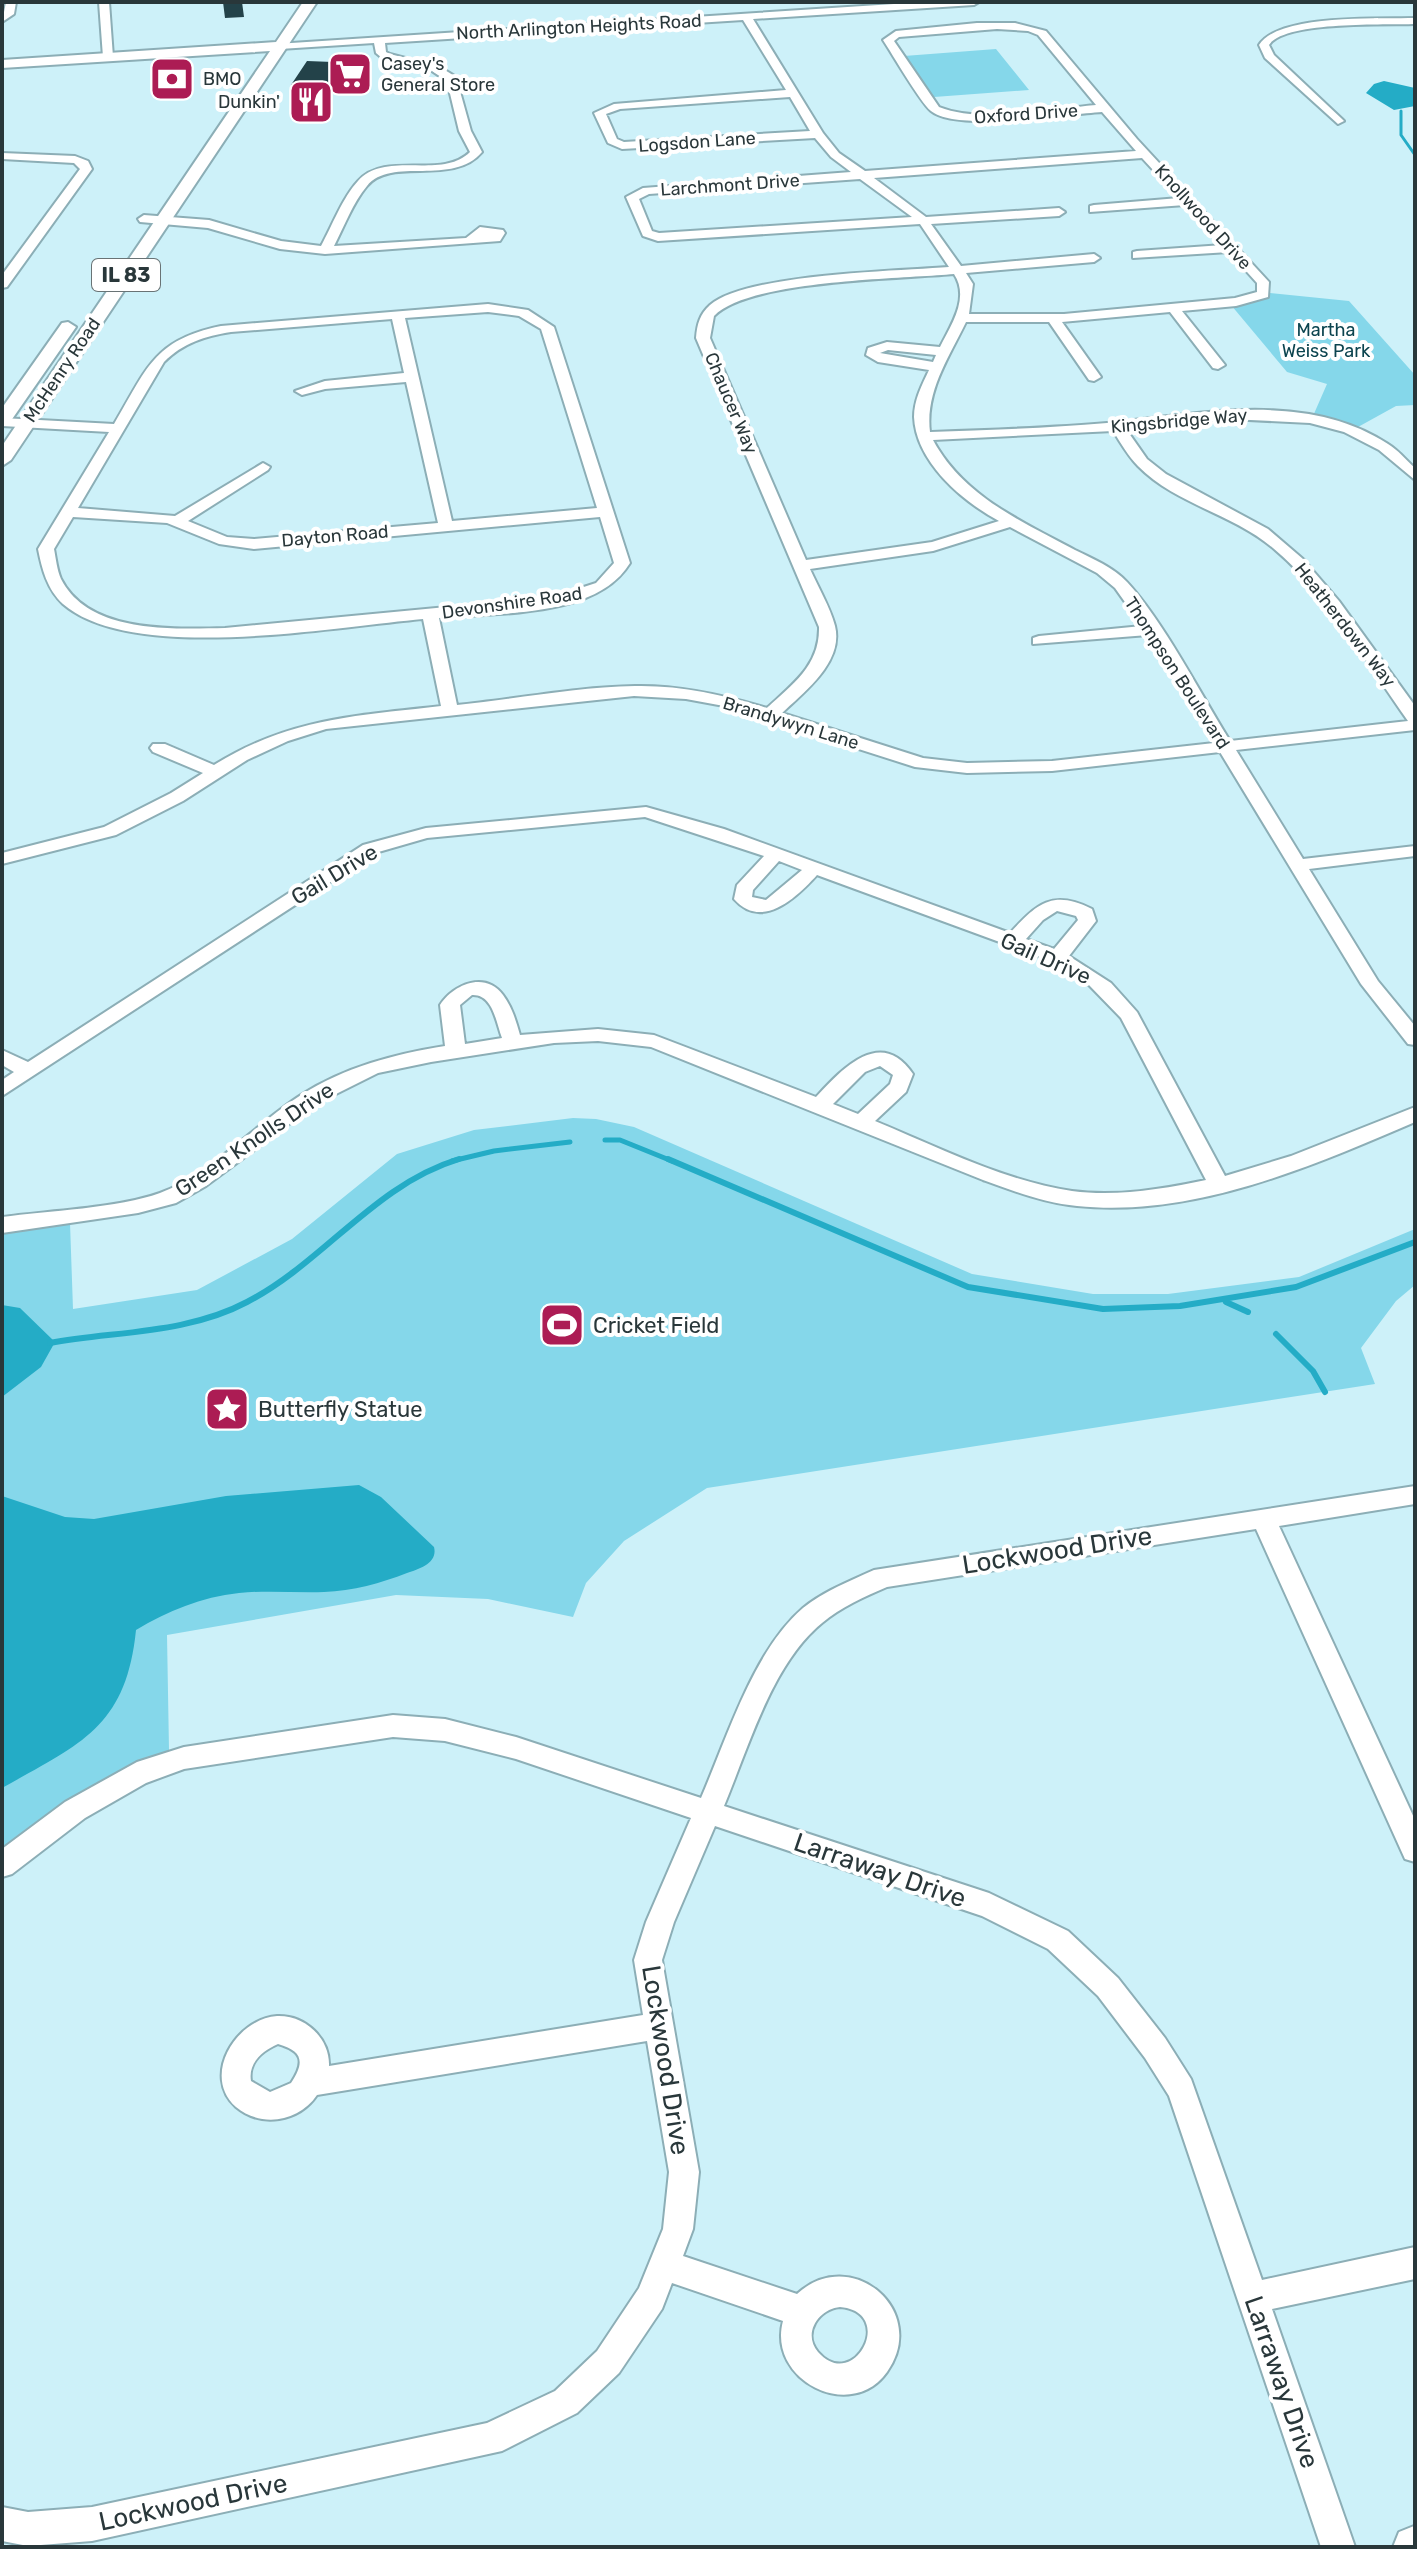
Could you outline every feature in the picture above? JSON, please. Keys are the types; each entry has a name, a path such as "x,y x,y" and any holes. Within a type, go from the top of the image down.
{"main road":[{"path":"279,22 293,2"},
{"name":"McHenry Road","path":"2,460 310,2"},
{"path":"188,52 264,38 280,46"},
{"path":"2,64 188,52 233,54 248,64 264,38"},
{"name":"McHenry Road","path":"4,418 75,316"}],"street":[{"path":"2,19 9,14 11,2"},
{"path":"104,2 108,57"},
{"name":"North Arlington Heights Road","path":"280,46 974,2"},
{"path":"747,17 818,134 835,155 922,219 959,270 968,295 961,318 925,393 921,415 924,436"},
{"path":"1338,121 1269,56 1264,45 1269,37 1299,26 1415,21"},
{"name":"Knollwood Drive","path":"961,318 999,321 1053,318 1236,302 1263,294 1263,282 1145,154 1042,33 1027,27"},
{"name":"Oxford Drive","path":"1027,27 896,34 888,40 935,109 943,115 966,118 1105,108"},
{"path":"325,250 369,176 397,169 453,166 470,159 476,152 465,131 452,79 436,69 386,56 381,53 379,39"},
{"name":"Logsdon Lane","path":"793,93 618,106 600,113 612,141 622,146 818,134"},
{"name":"Larchmont Drive","path":"922,219 658,237 647,233 633,201 635,195 647,191 1145,154"},
{"path":"2,156 75,160 84,163 86,169 2,284"},
{"path":"1094,209 1191,201"},
{"path":"922,219 1059,212"},
{"path":"143,219 209,224 280,245 325,250 470,241"},
{"path":"1137,255 1232,248"},
{"name":"Chaucer Way","path":"770,715 818,667 829,641 827,627 703,338 704,323 721,303 762,288 1094,258"},
{"name":"Devonshire Road","path":"488,308 523,313 547,327 622,563 616,575 591,592 553,602 225,633 174,634 95,618 68,603 55,588 46,569 46,549 119,424 165,353 200,334 231,328 398,315 488,308"},
{"path":"1173,308 1218,365"},
{"path":"398,315 446,526"},
{"path":"1053,318 1094,377"},
{"path":"937,367 888,361 878,358 873,351 887,346 945,352"},
{"path":"302,391 325,385 411,377"},
{"name":"Kingsbridge Way","path":"924,436 1117,426 1245,414 1300,416 1327,421 1373,438 1402,461 1415,476"},
{"path":"4,418 119,424"},
{"name":"Heatherdown Way","path":"1117,426 1145,464 1159,475 1244,520 1277,543 1305,569 1415,718"},
{"name":"Thompson Boulevard","path":"924,436 952,479 990,510 1102,570 1121,585 1153,630 1371,984 1415,1039"},
{"path":"176,522 263,467"},
{"name":"Dayton Road","path":"67,512 147,516 176,522 224,541 254,544 606,512"},
{"path":"800,565 931,549 970,538 1011,521"},
{"path":"430,614 450,709"},
{"path":"1039,641 1153,630"},
{"name":"Brandywyn Lane","path":"2,859 110,831 282,737 324,724 634,691 686,694 727,701 921,763 967,768 1052,766 1415,725"},
{"path":"159,748 215,772"},
{"name":"Gail Drive","path":"2,1089 369,849 399,838 612,813 646,812 682,821 776,854 1086,971 1112,992 1130,1016 1220,1186"},
{"path":"1297,865 1415,851"},
{"path":"776,854 744,889 743,899 751,905 765,907 778,903 814,868"},
{"path":"1013,941 1044,908 1056,903 1072,904 1085,913 1087,921 1057,958"},
{"path":"456,1052 450,1005 456,995 478,988 487,989 496,997 513,1043"},
{"name":"Green Knolls Drive","path":"2,1225 138,1206 168,1198 199,1181 309,1099 337,1082 399,1061 513,1043 598,1035 654,1041 1014,1184 1090,1200 1153,1198 1220,1186 1305,1161 1415,1114"},
{"path":"2,1057 29,1071"},
{"path":"819,1106 856,1066 871,1060 897,1066 903,1074 899,1087 861,1123"},
{"name":"Lockwood Drive","path":"2,2524 28,2529 92,2524 490,2439 566,2402 608,2362 651,2298 678,2229 684,2172 648,1960 660,1922 775,1657 798,1625 826,1603 883,1577 1415,1495"},
{"path":"1264,1519 1415,1850"},
{"name":"Larraway Drive","path":"2,1865 75,1810 137,1774 184,1758 393,1726 445,1730 516,1748 989,1906 1058,1940 1108,1987 1155,2048 1181,2089 1338,2547"},
{"path":"311,2081 335,2080 657,2026"},
{"path":"1254,2297 1415,2263"},
{"path":"664,2265 803,2312"}],"green space":[{"path":"996,49 1029,90 934,97 904,56"},
{"name":"Martha Weiss Park","path":"1270,293 1349,301 1415,375 1415,405 1396,406 1358,427 1313,416 1327,384 1287,372 1231,305 1258,300"},
{"path":"573,1118 634,1127 972,1274 1093,1294 1168,1294 1299,1277 1415,1229 1415,1285 1396,1301 1361,1348 1375,1384 707,1488 624,1541 586,1583 573,1617 488,1599 396,1595 167,1635 169,1750 114,1774 2,1851 2,1233 70,1223 73,1309 197,1290 292,1239 397,1154 474,1130"}],"shaded area":[{"path":"1384,81 1415,88 1415,106 1394,110 1366,93 1374,84"},
{"path":"2,1305 20,1308 55,1342 41,1367 2,1397"},
{"path":"359,1485 381,1497 434,1547 431,1561 417,1570 346,1590 250,1592 211,1598 148,1623 136,1630 131,1663 122,1690 110,1711 76,1745 2,1788 2,1496 65,1517 94,1519 226,1496"}],"building":[{"path":"223,2 242,2 244,17 225,18"},
{"path":"307,61 368,65 357,83 334,83 318,109 295,108 310,86 291,85"}],"waterway":[{"path":"1401,111 1401,135 1415,155"},
{"path":"605,1140 620,1140 672,1161"},
{"path":"457,1160 494,1151 570,1142"},
{"path":"668,1159 968,1287 1103,1309 1180,1306 1296,1287 1415,1242"},
{"path":"50,1343 175,1326 247,1302 301,1266 401,1187 457,1160"},
{"path":"452,1161 457,1160"},
{"path":"1226,1302 1248,1312"},
{"path":"1276,1334 1313,1371 1325,1392"}],"place":[{"name":"Casey's General Store","path":"350,74"},
{"name":"BMO","path":"172,79"},
{"name":"Dunkin'","path":"311,102"},
{"name":"Cricket Field","path":"562,1325"},
{"name":"Butterfly Statue","path":"227,1409"}]}
